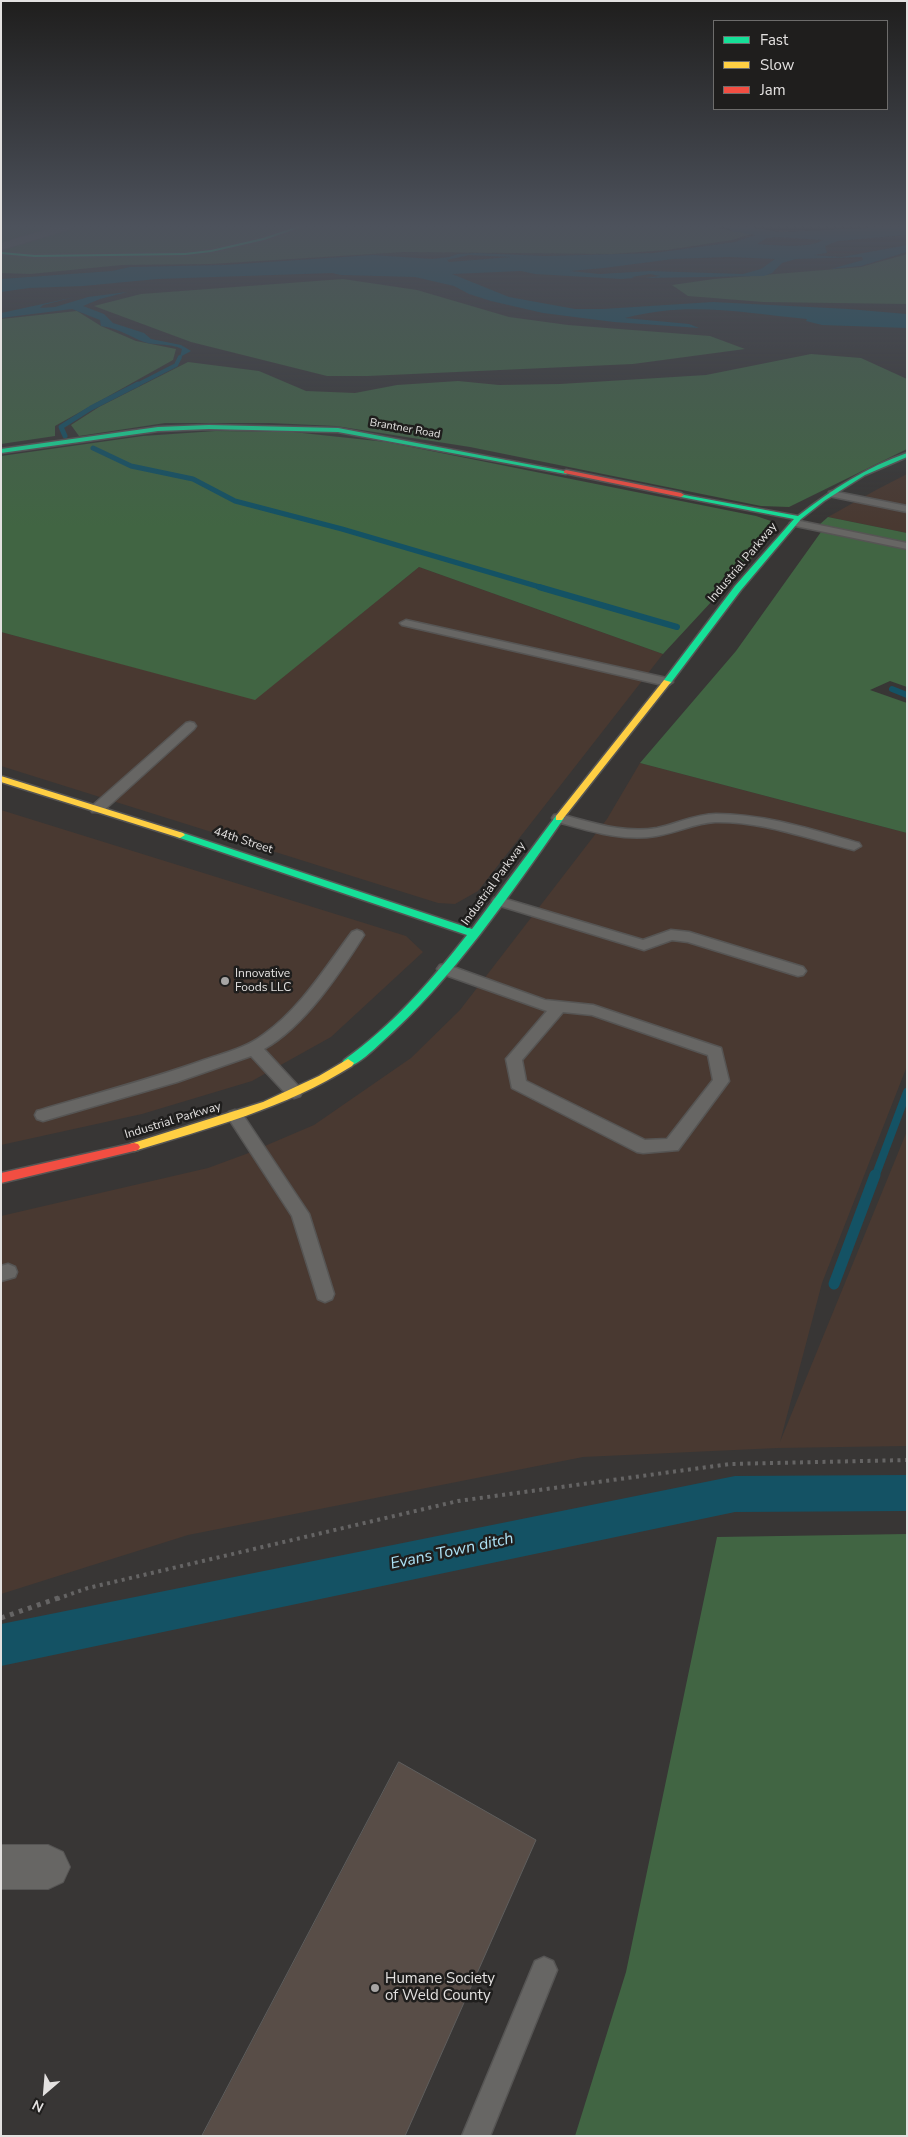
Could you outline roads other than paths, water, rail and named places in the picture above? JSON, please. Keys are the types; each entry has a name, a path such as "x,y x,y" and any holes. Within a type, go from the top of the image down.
{"street":[{"name":"Brantner Road","path":"1,451 158,429 218,427 338,430 393,438 797,521"},
{"name":"Industrial Parkway","path":"1,1178 140,1146 267,1105 323,1079 367,1050 405,1015 475,934 560,818 738,588 797,521 832,494 863,474 907,455"},
{"name":"44th Street","path":"1,779 239,854 475,934"},
{"path":"1,1867 48,1867"}],"lane":[{"path":"832,494 907,509"},
{"path":"797,521 907,546"},
{"path":"406,623 667,682"},
{"path":"97,809 190,726"},
{"path":"560,818 616,834 650,833 684,823 715,818 770,823 854,846"},
{"path":"499,900 644,945 671,935 689,937 798,971"},
{"path":"43,1115 184,1074 253,1048 274,1035 293,1017 315,992 357,935"},
{"path":"445,969 544,1005 593,1010 714,1052 721,1081 672,1145 643,1147 518,1084 514,1059 559,1007"},
{"path":"253,1048 294,1092"},
{"path":"235,1116 300,1214 326,1294"},
{"path":"476,2136 544,1970"}],"water":[{"path":"106,327 125,327 144,333 151,339 181,345 191,351 180,357 182,349 144,342"},
{"path":"871,327 907,327 907,328"}],"waterway":[{"path":"135,386 176,365 180,357"},
{"path":"65,436 61,427 91,408 138,384"},
{"path":"93,448 131,466 193,479 235,501 342,529 543,588"},
{"path":"539,587 677,627"},
{"path":"892,689 907,695"},
{"path":"875,1177 907,1092"},
{"path":"834,1284 875,1175"},
{"name":"Evans Town ditch","path":"1,1645 735,1494 907,1493"}],"place":[{"name":"Innovative Foods LLC","path":"225,981"},
{"name":"Humane Society of Weld County","path":"375,1988"}]}
